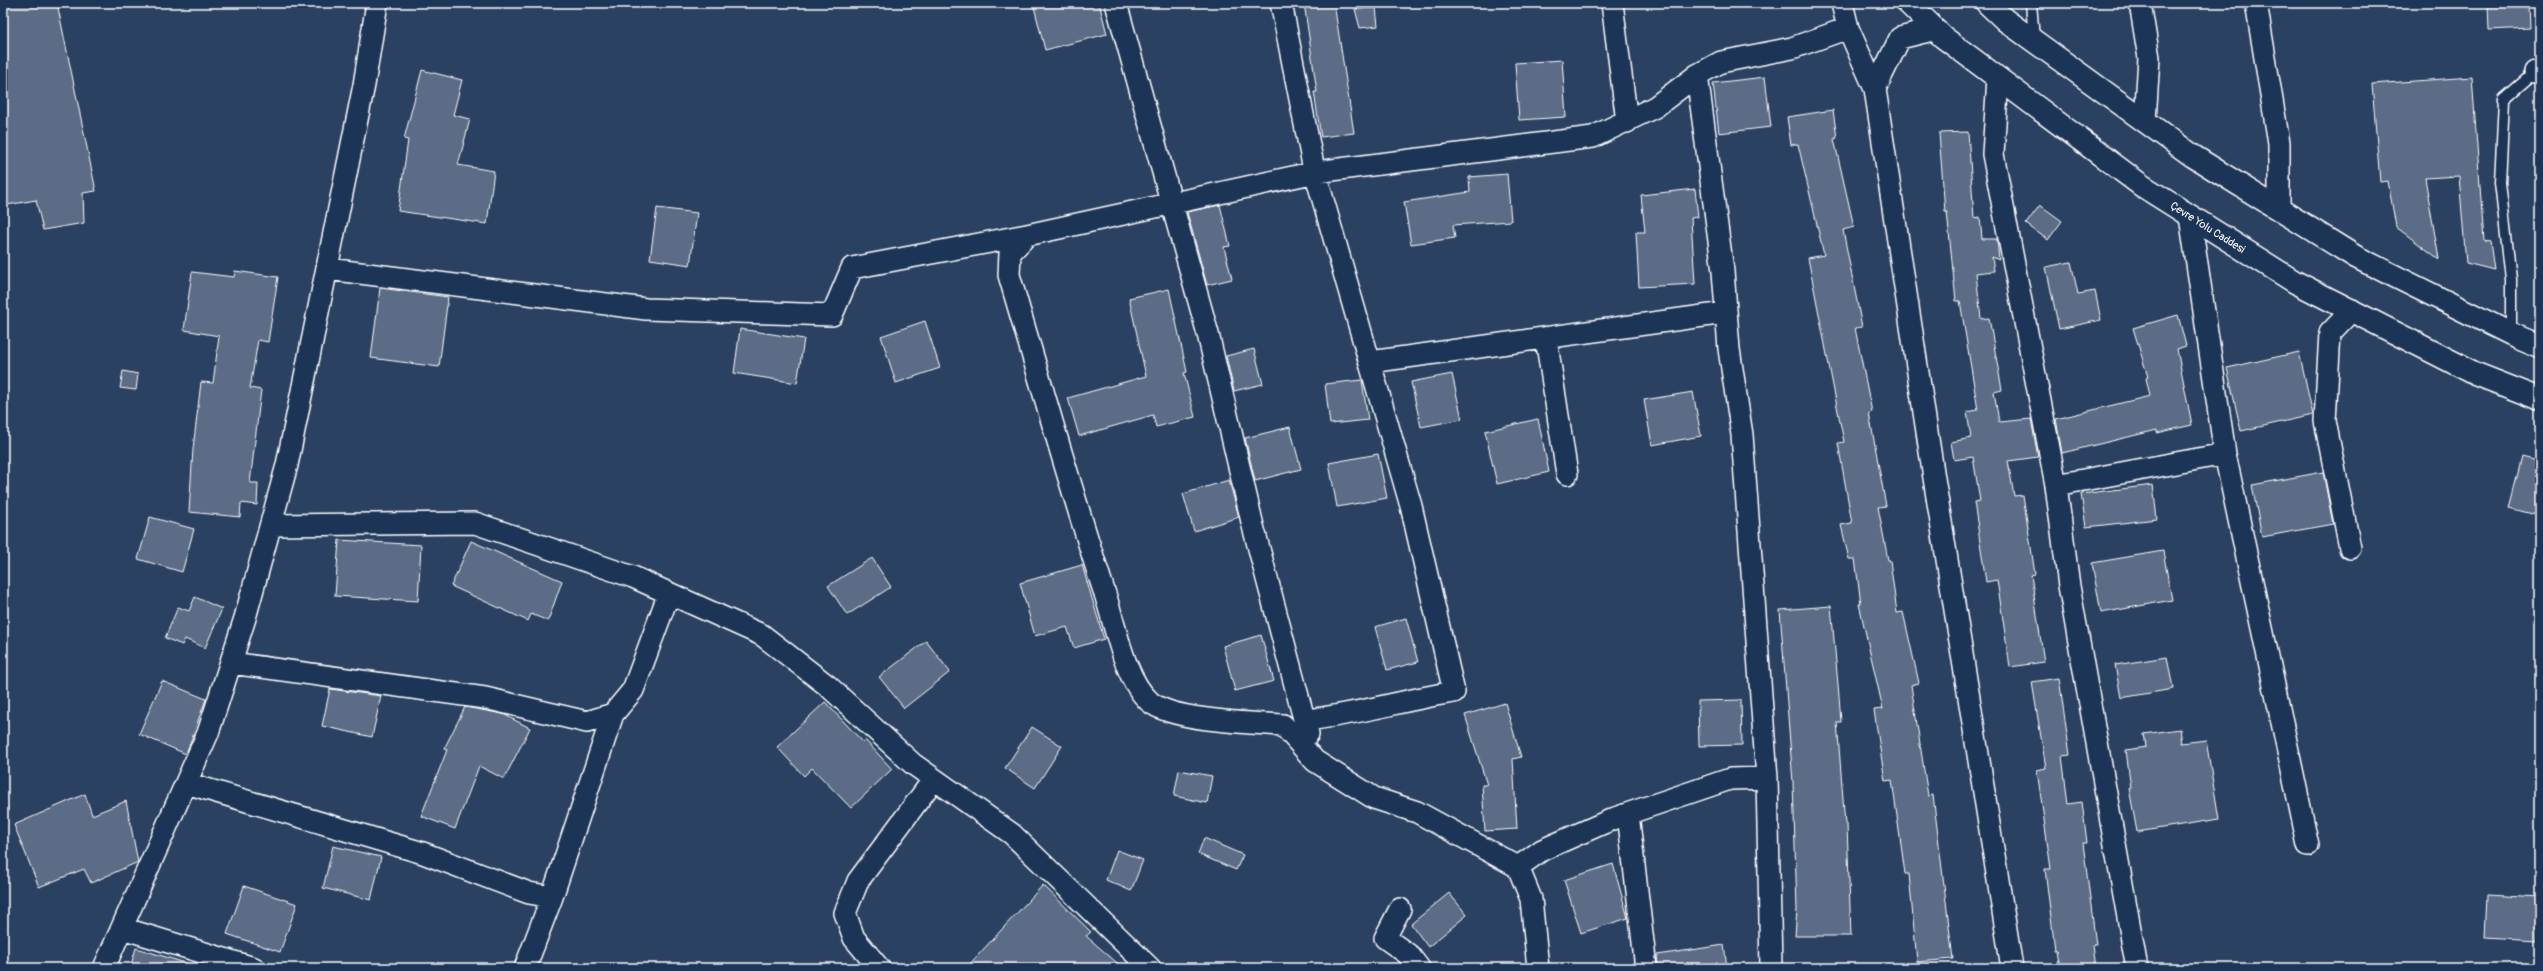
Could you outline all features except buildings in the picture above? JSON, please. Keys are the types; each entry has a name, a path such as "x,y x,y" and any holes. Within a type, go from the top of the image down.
{"highway":[{"name":"Çevre Yolu Caddesi","path":"1908,3 1936,29 1998,78 2141,185 2295,282 2476,374 2540,399"},
{"path":"1987,3 2005,20 2194,156 2356,257 2511,334 2540,346"}],"street":[{"path":"104,968 208,734 271,524 287,464 328,269 364,85 377,3"},
{"path":"1116,3 1208,334 1252,526 1315,761"},
{"path":"1281,3 1316,172 1410,506 1454,692 1408,699 1344,716 1305,720"},
{"path":"1612,3 1627,122"},
{"path":"1842,3 1848,28 1875,89 1935,486 2012,968"},
{"path":"2140,3 2149,58 2145,121"},
{"path":"2256,3 2280,143 2279,209"},
{"path":"328,269 646,309 832,315 852,268 1027,235 1316,172 1593,137 1627,122 1655,107 1697,75 1721,62 1792,48 1848,28"},
{"path":"1875,89 1900,38 1936,29"},
{"path":"1697,75 1722,271 1729,349 1742,435 1767,778 1771,968"},
{"path":"1998,78 1993,154 2056,485 2068,586 2137,968"},
{"path":"2190,216 2225,454 2308,845"},
{"path":"1027,235 1010,253 1009,275 1086,537 1134,683 1151,703 1180,714 1222,722 1283,725 1315,761 1374,798 1417,812 1518,867 1531,898 1538,968"},
{"path":"2350,548 2325,421 2330,333 2352,310"},
{"path":"1370,362 1726,313"},
{"path":"1546,338 1567,474"},
{"path":"2056,485 2225,454"},
{"path":"271,524 475,523 633,578 762,635 828,686 913,764 1012,834 1150,968"},
{"path":"525,968 552,897 613,714 633,690 669,593"},
{"path":"230,663 485,698 587,722 613,714"},
{"path":"1518,867 1542,850 1628,814 1730,779 1767,778"},
{"path":"879,968 854,938 845,913 858,881 934,779"},
{"path":"186,783 423,854 529,893 552,897"},
{"path":"1628,814 1646,968"},
{"path":"1400,909 1385,938 1409,955 1419,968"},
{"path":"122,928 254,968"}],"lane":[{"path":"2031,3 2034,41"},
{"path":"2511,334 2511,279 2500,183 2504,99 2538,72"}]}
